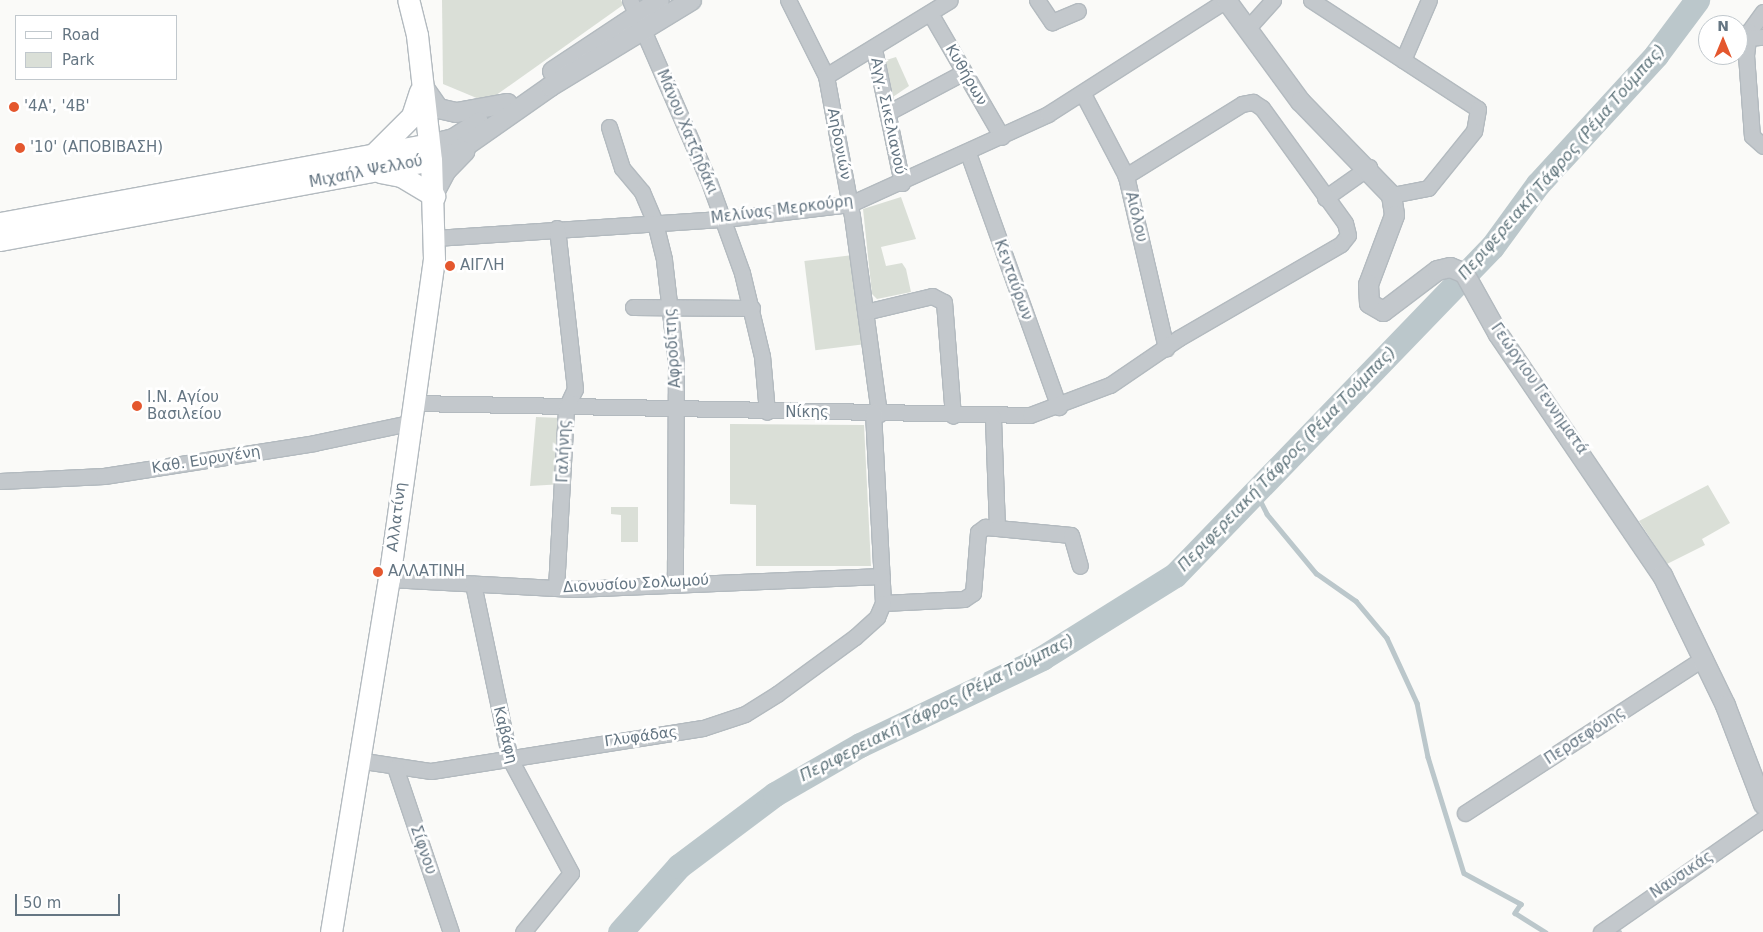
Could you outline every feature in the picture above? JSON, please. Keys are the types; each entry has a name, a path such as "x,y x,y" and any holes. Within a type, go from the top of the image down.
{"main road":[{"name":"Αλλατίνη","path":"331,932 358,760 390,580 435,238 434,194 430,152 422,84 408,0"},
{"path":"422,84 412,116 373,163 434,194"},
{"name":"Μιχαήλ Ψελλού","path":"0,240 430,152"},
{"name":"Μιχαήλ Ψελλού","path":"0,223 373,163"}],"street":[{"name":"Μιχαήλ Ψελλού","path":"430,152 507,103 659,0"},
{"name":"Μιχαήλ Ψελλού","path":"430,152 456,152 550,86 637,15 691,0"},
{"name":"Αηδονιών","path":"788,0 826,76 850,204 865,312 876,413 883,603"},
{"path":"826,76 874,49 950,0"},
{"path":"1038,0 1052,22 1078,11"},
{"path":"1226,0 1300,101 1369,168 1391,194 1428,188 1474,131 1479,114 1474,106 1312,0"},
{"name":"Μελίνας Μερκούρη","path":"435,238 557,228 724,218 850,204 902,183 1002,137 1083,94 1226,0"},
{"path":"1247,29 1273,0"},
{"path":"1403,60 1429,0"},
{"path":"1748,36 1763,12"},
{"name":"Κυθήρων","path":"930,13 1002,137"},
{"name":"Μάνου Χατζηδάκι","path":"637,15 724,218 752,308 767,412"},
{"path":"1748,38 1763,37"},
{"name":"Αγγ. Σικελιανού","path":"874,49 902,183"},
{"path":"1748,57 1752,131 1763,146"},
{"path":"887,113 964,72"},
{"path":"422,84 438,108 456,112 507,103"},
{"name":"Αιόλου","path":"1083,94 1126,176 1166,348"},
{"name":"Νίκης","path":"411,413 566,408 876,413 993,417 1059,407 1110,385 1179,338 1344,242 1347,227 1262,108 1253,102 1242,104 1126,176"},
{"name":"Αφροδίτης","path":"609,127 622,168 642,192 655,223 671,308 676,410 675,583"},
{"path":"434,194 472,140"},
{"name":"Κενταύρων","path":"968,152 1059,407"},
{"path":"1325,198 1369,168"},
{"name":"Γεώργιου Γεννηματά","path":"1391,194 1394,215 1368,284 1369,302 1383,311 1437,270 1450,267 1464,273 1476,291 1498,334 1662,575 1704,658 1763,804"},
{"name":"Γαλήνης","path":"556,588 566,408 575,389 557,228"},
{"path":"865,312 932,296 944,302 953,416"},
{"path":"633,307 752,308"},
{"name":"Καθ. Ευρυγένη","path":"0,481 104,476 314,443 411,413"},
{"path":"993,417 997,528"},
{"path":"883,603 970,596 978,532 985,527 1071,535 1080,566"},
{"name":"Διονυσίου Σολωμού","path":"390,580 556,588 882,576"},
{"name":"Καβάφη","path":"473,584 510,759 571,873 523,932"},
{"name":"Γλυφάδας","path":"358,760 395,768 431,771 692,730 745,714 855,637 877,617 883,603"},
{"name":"Περσεφόνης","path":"1464,813 1704,658"},
{"name":"Σίφνου","path":"395,768 451,932"},
{"name":"Ναυσικάς","path":"1602,932 1763,819"}],"green space":[{"path":"442,0 621,0 623,5 492,98 479,99 443,84"},
{"path":"896,57 909,86 887,101 880,62"},
{"path":"901,197 916,239 881,247 886,266 902,263 906,269 911,292 877,299 872,294 863,209"},
{"path":"853,255 864,344 815,350 804,261"},
{"path":"536,417 562,418 563,484 530,486"},
{"path":"730,424 864,425 871,566 756,566 756,505 730,504"},
{"path":"1708,485 1730,523 1702,539 1705,545 1667,564 1639,521"},
{"path":"611,507 638,507 638,542 621,542 621,515 611,514"}],"waterway":[{"name":"Περιφερειακή Τάφρος (Ρέμα Τούμπας)","path":"620,932 679,866 775,794 860,745 1042,658 1175,575 1492,247 1538,184 1656,55 1697,0"},
{"path":"1257,494 1267,514 1316,573 1356,601 1387,638 1417,703 1428,757 1464,873 1521,904 1515,913 1545,932"},
{"path":"1613,932 1620,932"}],"place":[{"name":"'4Α', '4Β'","path":"14,107"},
{"name":"'10' (ΑΠΟΒΙΒΑΣΗ)","path":"20,148"},
{"name":"ΑΙΓΛΗ","path":"450,266"},
{"name":"Ι.Ν. Αγίου Βασιλείου","path":"137,406"},
{"name":"ΑΛΛΑΤΙΝΗ","path":"378,572"}]}
